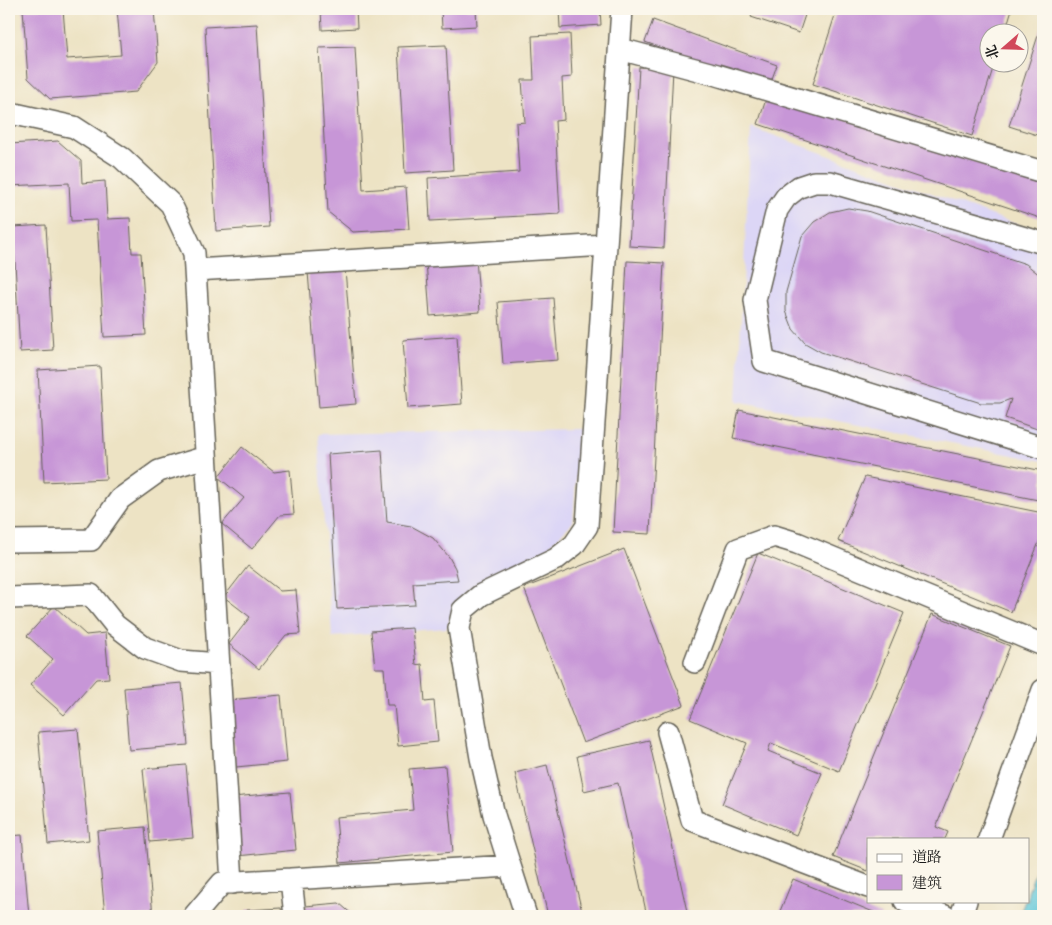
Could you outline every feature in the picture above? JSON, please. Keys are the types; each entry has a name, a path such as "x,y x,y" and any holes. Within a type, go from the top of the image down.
{"street":[{"path":"526,916 494,815 481,758 459,628 463,610 481,595 556,559 574,545 587,526 622,9"},
{"path":"620,49 717,75 1043,172"},
{"path":"9,115 15,114 74,127 122,158 171,204 194,253 232,883"},
{"path":"1043,243 830,182 814,182 799,187 786,197 777,210 755,300 764,361 1043,448"},
{"path":"195,270 606,245"},
{"path":"9,541 91,540 120,500 159,471 206,456"},
{"path":"695,662 738,549 774,536 797,543 1043,645"},
{"path":"9,598 91,595 115,625 145,648 181,661 219,664"},
{"path":"989,838 1043,690"},
{"path":"668,732 692,820 867,887"},
{"path":"194,916 222,883 510,866"},
{"path":"291,879 295,916"},
{"path":"908,902 944,916"},
{"path":"961,916 966,902"}],"shaded area":[{"path":"751,127 1043,234 1043,461 737,401"},
{"path":"579,429 573,522 543,552 470,589 454,605 447,628 332,637 318,434"}],"water":[{"path":"1043,850 1043,916 1019,916 1025,902 1030,902 1030,886"}],"building":[{"path":"23,9 63,9 67,59 121,55 117,9 154,9 158,62 136,92 50,99 28,78"},
{"path":"321,9 356,9 357,28 322,30"},
{"path":"441,9 476,9 477,26 442,28"},
{"path":"559,9 600,9 601,25 560,28"},
{"path":"754,9 807,9 799,33 751,17"},
{"path":"837,9 1012,9 1008,22 980,22 980,72 992,72 972,136 813,84"},
{"path":"653,20 777,65 769,87 645,42"},
{"path":"1043,20 1043,137 1009,126 1026,72 1030,72 1030,61"},
{"path":"257,24 269,227 216,231 205,27"},
{"path":"570,34 572,77 562,78 564,120 555,121 560,214 430,221 428,178 519,172 516,123 525,122 522,80 534,80 532,36"},
{"path":"446,45 453,170 405,173 398,47"},
{"path":"355,47 363,190 406,187 409,229 353,232 328,212 319,48"},
{"path":"639,67 673,69 664,248 629,246"},
{"path":"768,93 1043,184 1043,219 758,124"},
{"path":"58,141 81,161 82,183 105,181 107,219 130,218 132,253 141,253 146,335 104,337 97,220 71,221 69,183 9,186 9,144"},
{"path":"848,208 867,211 1026,264 1041,276 1043,279 1043,431 1005,418 1011,399 1000,403 981,403 821,352 805,343 793,329 786,311 786,292 802,236 814,222 830,212"},
{"path":"46,225 53,350 20,352 13,227"},
{"path":"476,258 480,312 430,316 426,261"},
{"path":"627,261 664,263 650,534 613,532"},
{"path":"345,269 356,404 319,407 308,272"},
{"path":"553,298 558,360 503,364 498,302"},
{"path":"457,336 462,404 408,408 403,340"},
{"path":"100,366 106,479 44,482 38,370"},
{"path":"739,410 1043,471 1043,501 733,438"},
{"path":"242,447 274,472 290,470 294,514 280,515 252,549 222,524 244,498 218,477"},
{"path":"382,450 387,522 411,526 433,538 449,557 455,568 458,580 413,583 415,605 337,609 328,454"},
{"path":"865,477 1043,513 1043,532 1011,612 838,541"},
{"path":"624,549 684,705 583,743 524,588"},
{"path":"758,553 904,613 839,771 771,743 768,751 822,773 796,835 722,804 747,743 690,719"},
{"path":"248,566 280,591 296,590 300,634 286,635 259,669 229,644 250,617 224,597"},
{"path":"54,606 86,635 105,633 109,678 96,679 64,715 30,685 53,659 27,636"},
{"path":"932,614 1010,646 936,827 948,832 945,838 867,838 867,871 833,857"},
{"path":"412,628 416,665 422,664 425,702 434,701 438,742 398,746 394,705 387,705 384,668 375,668 371,631"},
{"path":"182,683 188,745 129,750 124,688"},
{"path":"281,695 287,762 236,767 229,700"},
{"path":"78,729 89,840 48,844 38,732"},
{"path":"649,740 688,916 647,916 618,783 584,791 577,756"},
{"path":"186,765 193,838 150,842 143,769"},
{"path":"547,765 583,916 548,916 515,773"},
{"path":"445,766 453,852 340,863 336,817 413,810 409,769"},
{"path":"290,792 296,850 237,856 232,797"},
{"path":"145,827 153,916 105,916 97,831"},
{"path":"22,835 29,916 9,916 9,836"},
{"path":"793,879 883,916 778,916"},
{"path":"339,903 354,916 306,916 305,906"},
{"path":"281,908 282,916 243,916 247,910"}]}
